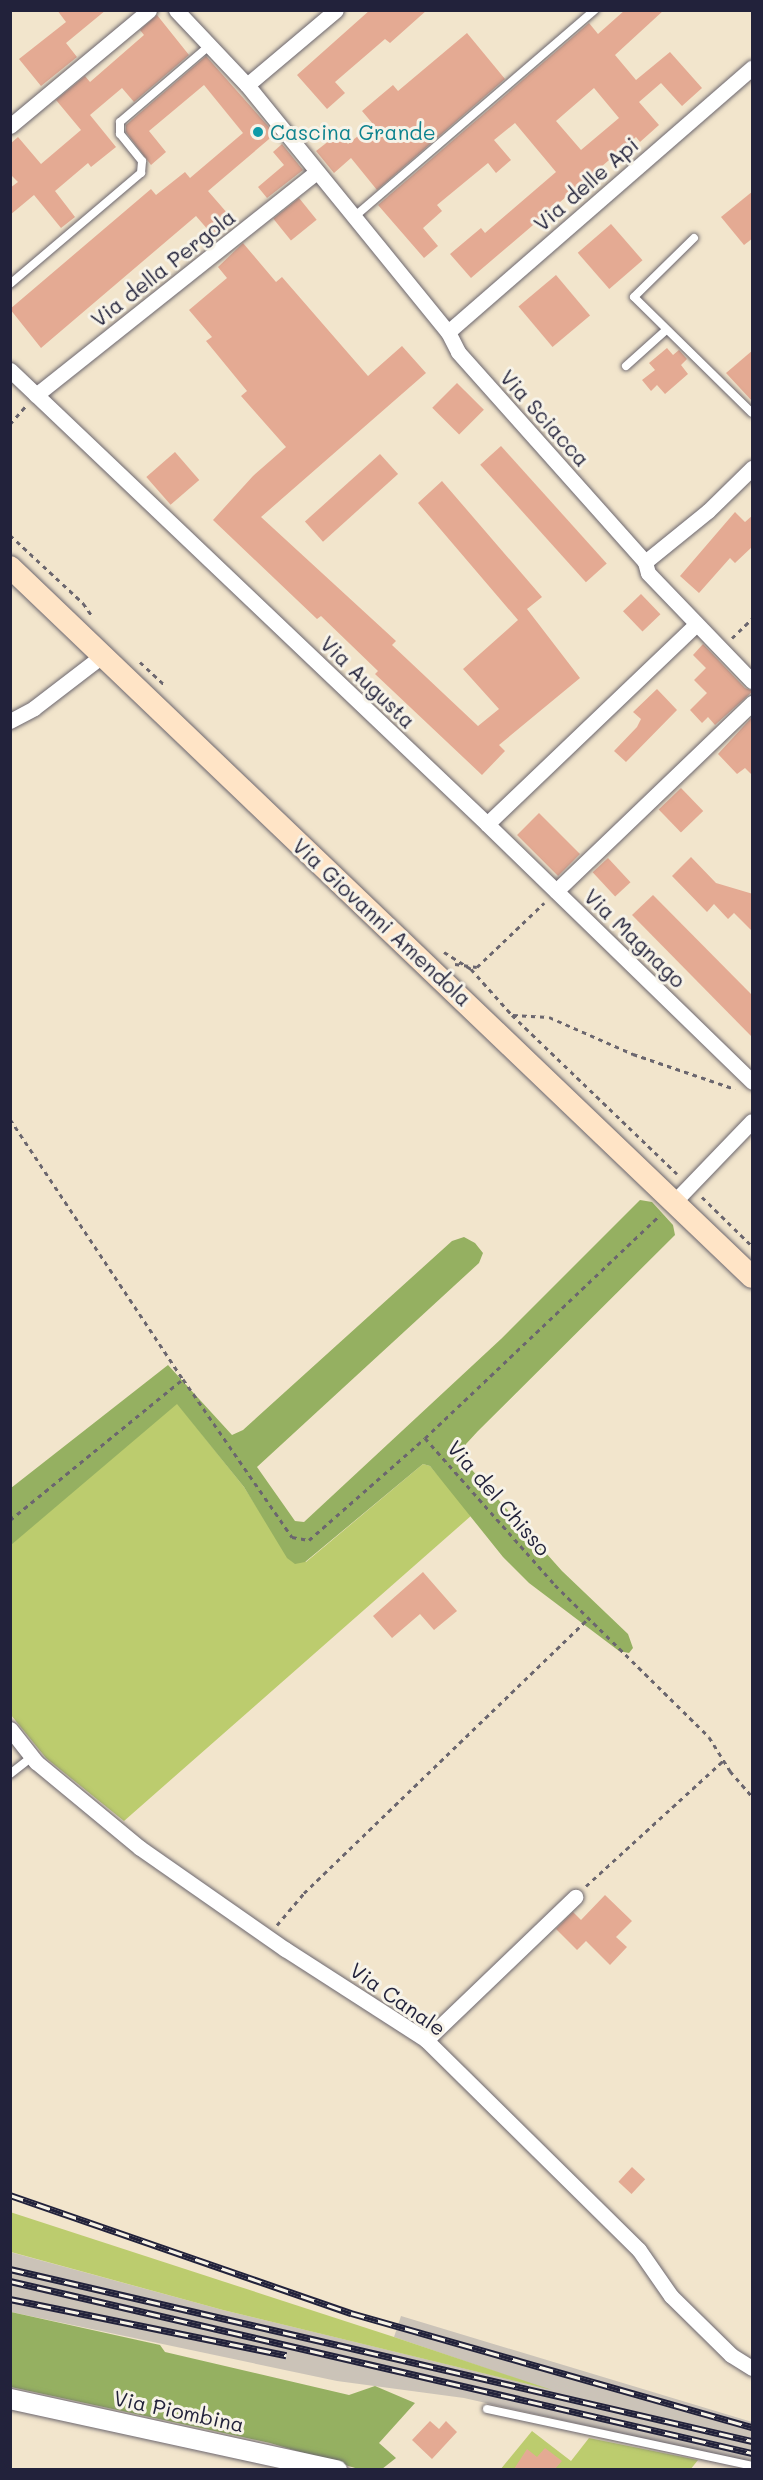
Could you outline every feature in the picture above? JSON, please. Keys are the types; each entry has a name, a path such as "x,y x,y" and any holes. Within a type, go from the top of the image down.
{"main road":[{"name":"Via Giovanni Amendola","path":"10,567 103,656 433,958 682,1194 753,1277"}],"street":[{"path":"10,126 149,10"},
{"name":"Via Sciacca","path":"176,10 247,85 315,173 448,332 458,352 645,562 648,573 753,681"},
{"path":"247,85 336,10"},
{"name":"Via delle Api","path":"448,332 753,68"},
{"name":"Via della Pergola","path":"36,395 315,173"},
{"name":"Via Augusta","path":"10,370 487,824"},
{"path":"645,562 708,512 753,468"},
{"path":"487,824 696,624"},
{"path":"10,721 34,708 103,656"},
{"path":"556,891 753,703"},
{"name":"Via Magnago","path":"487,824 753,1082"},
{"path":"682,1194 753,1121"},
{"name":"Via Canale","path":"10,1730 32,1757 141,1848 268,1937 426,2040 639,2250 671,2296 731,2355 753,2368"},
{"path":"426,2040 575,1897"},
{"name":"Via Piombina","path":"10,2399 337,2469"}],"lane":[{"path":"353,218 595,10"},
{"path":"10,284 141,173 142,161 120,134 120,122 209,46"},
{"path":"694,238 635,292 638,304 753,413"},
{"path":"626,366 665,331"},
{"path":"10,1774 32,1757"},
{"path":"487,2409 753,2466"}],"path":[{"path":"10,424 36,395"},
{"path":"721,649 753,619"},
{"path":"136,660 168,688"},
{"path":"471,969 516,933 556,891"},
{"path":"433,958 471,969"},
{"path":"433,958 471,969 682,1194 753,1246"},
{"path":"512,1015 549,1017 644,1058 736,1089"},
{"path":"10,1119 183,1379 10,1520"},
{"path":"425,1438 682,1194"},
{"name":"Via del Chisso","path":"183,1379 292,1537 309,1540 425,1438 588,1619 709,1737 753,1796"},
{"path":"268,1937 312,1885 588,1619"},
{"path":"575,1897 724,1760"}],"shaded area":[{"path":"10,2252 223,2310 541,2387 394,2337 401,2316 752,2422 752,2463 464,2398 337,2381 11,2312"}],"green space":[{"path":"640,1200 652,1202 673,1225 675,1235 478,1431 466,1444 464,1453 472,1470 562,1571 628,1634 633,1648 629,1653 619,1651 529,1583 503,1557 430,1466 423,1464 305,1562 295,1564 287,1558 244,1487 177,1404 11,1545 11,1488 168,1365 232,1435 243,1430 452,1241 464,1237 475,1243 483,1253 479,1263 257,1467 295,1521 304,1522 501,1339"},
{"path":"177,1403 244,1487 265,1520 306,1562 423,1464 430,1466 472,1515 124,1821 46,1758 11,1715 10,1545"},
{"path":"10,2212 552,2390 223,2310 11,2252"},
{"path":"11,2312 160,2345 165,2352 349,2395 375,2386 415,2403 379,2443 396,2458 382,2469 362,2470 270,2443 11,2387"},
{"path":"532,2431 571,2461 589,2438 698,2460 690,2470 500,2470"}],"building":[{"path":"57,10 106,10 66,43 77,57 41,86 19,59 66,22"},
{"path":"370,10 427,10 390,43 385,39 335,82 345,93 327,109 297,75"},
{"path":"625,10 664,10 615,55 636,80 670,52 702,88 682,106 661,83 639,102 659,125 640,142 636,137 471,278 450,254 481,228 485,233 556,172 515,123 494,140 511,160 496,173 488,163 437,205 442,211 423,228 438,246 424,258 378,205 589,23 598,34","holes":["594,88 619,118 581,150 556,121"]},
{"path":"157,15 189,55 134,102 122,88 90,115 116,147 91,167 88,163 55,191 75,217 61,228 34,195 10,215 10,188 18,182 10,174 10,144 18,137 41,164 81,130 56,100 85,76 90,82 144,35 140,30"},
{"path":"467,33 505,79 377,190 351,158 334,173 316,151 339,133 348,144 373,124 362,111 393,85 398,91"},
{"path":"206,56 275,134 208,191 235,222 216,239 196,216 41,348 10,309 151,189 156,195 185,172 190,178 243,133 204,85 149,131 166,152 151,165 126,132 126,125"},
{"path":"282,144 303,170 267,198 258,187 284,165 273,152"},
{"path":"753,191 753,238 744,245 721,217"},
{"path":"299,198 317,220 291,241 273,219"},
{"path":"611,224 642,260 609,289 578,253"},
{"path":"243,243 276,282 282,277 368,376 402,346 426,373 261,517 396,641 392,645 478,726 499,709 463,669 518,620 418,503 442,481 542,597 527,609 580,678 499,745 505,751 482,775 375,674 378,671 321,616 317,619 213,520 253,476 286,447 241,396 247,391 206,341 212,337 189,310 227,278 218,267"},
{"path":"556,275 590,316 553,347 518,306"},
{"path":"667,348 673,355 679,350 687,359 681,365 688,374 665,394 657,385 651,391 642,380 655,370 649,363"},
{"path":"753,350 753,402 726,373"},
{"path":"457,383 484,410 459,435 432,408"},
{"path":"501,446 607,563 586,582 480,465"},
{"path":"175,452 199,480 171,505 146,477"},
{"path":"380,454 398,474 323,542 305,522"},
{"path":"735,512 745,522 753,515 753,546 735,563 730,558 699,593 680,576"},
{"path":"641,594 660,614 642,632 623,611"},
{"path":"703,644 745,688 753,691 715,725 708,717 702,723 690,710 707,693 694,680 706,668 693,655"},
{"path":"657,689 677,710 626,762 614,751 637,727 641,719 633,712"},
{"path":"753,716 753,776 745,768 737,774 718,754"},
{"path":"681,788 703,811 681,833 659,810"},
{"path":"539,813 580,854 558,876 517,835"},
{"path":"691,857 716,883 753,894 753,932 734,913 728,919 714,904 707,912 672,876"},
{"path":"608,858 631,882 615,896 593,872"},
{"path":"653,895 753,996 753,1038 632,915"},
{"path":"423,1572 457,1611 434,1630 420,1614 392,1638 373,1616"},
{"path":"605,1895 632,1921 616,1937 627,1947 610,1965 586,1941 577,1950 556,1929 573,1912 581,1920"},
{"path":"632,2167 645,2179 632,2194 618,2182"},
{"path":"430,2421 439,2429 446,2421 457,2432 432,2459 412,2440"},
{"path":"545,2448 562,2461 555,2469 514,2469 527,2449 537,2457"}],"railway":[{"path":"10,2195 351,2313 752,2427"},
{"path":"10,2269 752,2441"},
{"path":"10,2281 752,2453"},
{"path":"10,2299 286,2355"}],"place":[{"name":"Cascina Grande","path":"258,132"}]}
